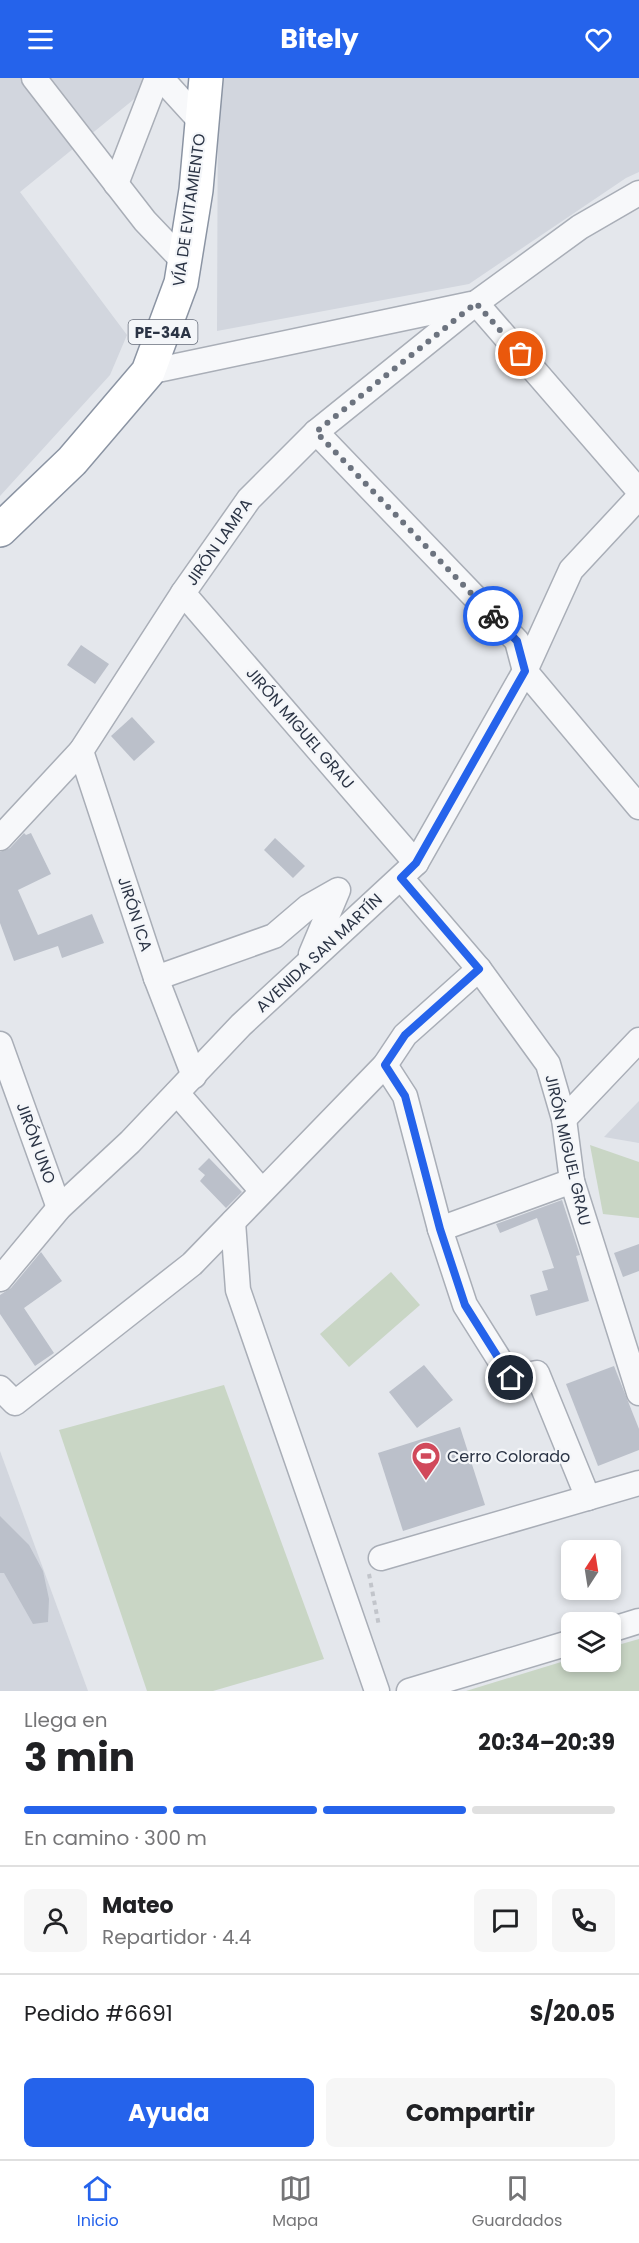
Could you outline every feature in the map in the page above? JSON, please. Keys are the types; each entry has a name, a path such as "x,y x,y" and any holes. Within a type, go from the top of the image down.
{"highway":[{"name":"VÍA DE EVITAMIENTO","path":"0,530 72,461 148,372 181,283 185,263 206,78"}],"street":[{"path":"34,78 145,221 185,263"},
{"path":"116,184 159,78 202,123"},
{"name":"JIRÓN LAMPA","path":"0,838 81,751 183,593 249,499 316,432 476,303 580,227 639,194"},
{"path":"148,372 476,303 639,491"},
{"path":"316,432 517,641 525,671 639,807"},
{"name":"AVENIDA SAN MARTÍN","path":"0,1279 59,1208 130,1142 241,1025 409,870 525,671 571,570 639,497"},
{"name":"JIRÓN MIGUEL GRAU","path":"183,593 409,870 548,1064 564,1119 572,1181 639,1393"},
{"name":"JIRÓN ICA","path":"81,751 156,978 194,1076"},
{"path":"156,978 274,936 308,907 338,890 309,960"},
{"path":"7,1395 192,1263 385,1065 405,1035 479,969"},
{"path":"564,1119 639,1040"},
{"name":"JIRÓN UNO","path":"0,1044 59,1208"},
{"path":"385,1065 405,1096 440,1229 465,1305 511,1378 537,1373 588,1498"},
{"path":"177,1093 262,1191"},
{"path":"440,1229 572,1181"},
{"path":"233,1222 238,1290 377,1691"},
{"path":"381,1558 639,1483"},
{"path":"621,1627 639,1621"},
{"path":"409,1691 561,1645"}],"path":[{"path":"381,1558 366,1561 382,1637"}],"shaded area":[{"path":"0,78 160,78 20,192 127,335 110,375 0,496"},
{"path":"218,78 639,78 639,172 626,178 469,284 217,331"},
{"path":"639,1101 639,1143 604,1137"},
{"path":"0,1451 88,1691 0,1691"}],"green space":[{"path":"590,1145 639,1162 639,1218 603,1214"},
{"path":"391,1272 420,1305 349,1367 320,1334"},
{"path":"224,1385 324,1659 213,1691 147,1691 59,1430"},
{"path":"639,1639 639,1691 466,1691 561,1662 561,1672 621,1672 621,1644"}],"building":[{"path":"81,645 109,664 95,684 67,665"},
{"path":"132,717 155,742 134,761 111,736"},
{"path":"24,833 26,835 31,833 51,874 18,890 38,935 92,914 104,943 62,958 58,946 14,961 0,923 0,852 10,848"},
{"path":"275,838 305,866 293,878 264,850"},
{"path":"209,1158 242,1192 226,1208 200,1181 205,1175 198,1169"},
{"path":"562,1200 580,1255 576,1256 589,1301 536,1316 530,1295 548,1290 542,1271 554,1268 537,1218 500,1233 496,1224"},
{"path":"639,1244 639,1271 623,1277 614,1253"},
{"path":"41,1252 62,1281 24,1308 54,1353 35,1366 0,1314 0,1295 11,1288"},
{"path":"424,1365 453,1400 417,1428 389,1392"},
{"path":"614,1366 639,1429 639,1450 598,1466 566,1384"},
{"path":"460,1427 485,1505 403,1531 378,1453"},
{"path":"0,1516 29,1545 43,1571 49,1599 48,1622 33,1624 4,1573 0,1573"}],"way so far":[{"path":"493,616 316,432 476,303 521,354"}],"place":[{"name":"Cerro Colorado","path":"426,1482"}],"route":[{"path":"493,616 517,641 525,671 416,863 401,878 479,969 405,1035 385,1065 405,1096 440,1229 465,1305 511,1378"}]}
